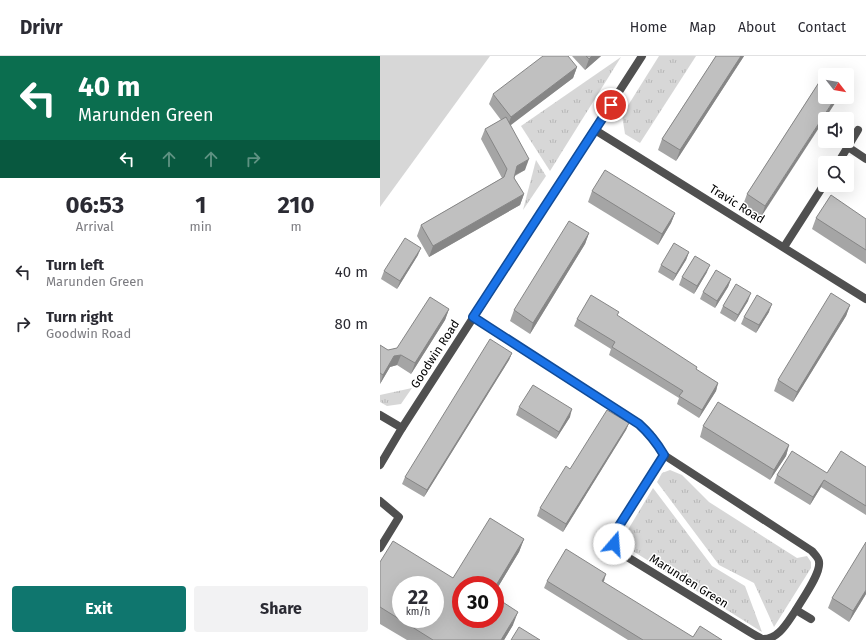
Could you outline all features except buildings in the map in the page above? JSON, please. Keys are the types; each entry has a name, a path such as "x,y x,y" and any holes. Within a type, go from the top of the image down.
{"street":[{"name":"Goodwin Road","path":"380,465 473,317 642,56"},
{"name":"Travic Road","path":"595,130 866,299"},
{"path":"854,137 858,130"},
{"path":"850,148 866,159"},
{"path":"784,247 819,192"},
{"name":"Marunden Green","path":"473,317 639,424 650,434 664,455 812,551 820,563 818,572 796,610 779,635 770,639 762,639 624,555 617,549 612,537 664,455"},
{"path":"380,415 402,428"},
{"path":"380,501 399,517 380,548"},
{"path":"796,610 811,618"}],"green space":[{"path":"380,56 490,56 380,207"},
{"path":"659,56 696,56 640,143 625,134 622,115"},
{"path":"621,57 550,171 521,126"},
{"path":"536,160 546,176 523,210"},
{"path":"412,388 401,404 387,406 380,402 380,395"},
{"path":"670,470 682,475 709,502 797,558 807,556 811,562 811,568 774,627 754,583 719,565 657,482 662,473"},
{"path":"653,488 712,566 745,586 762,632 628,548 624,544 623,538"}],"route":[{"path":"611,105 473,317 639,424 650,434 658,445 664,455 612,537 614,544"}]}
